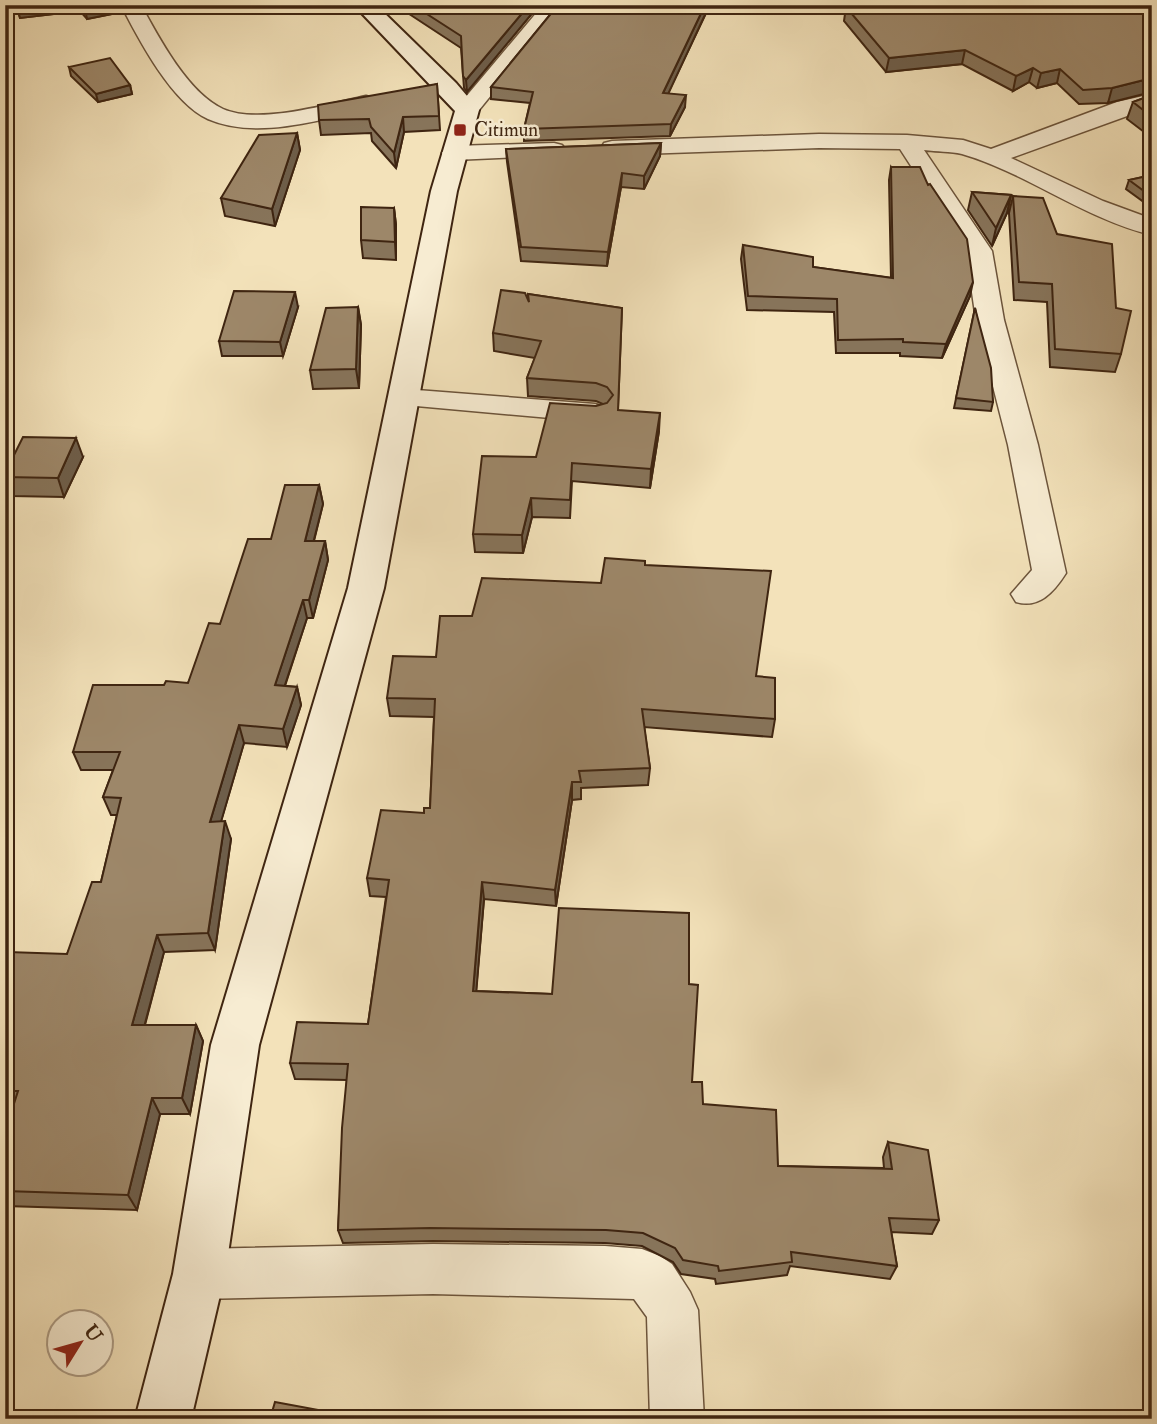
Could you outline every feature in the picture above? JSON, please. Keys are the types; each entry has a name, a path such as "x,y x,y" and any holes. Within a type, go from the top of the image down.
{"street":[{"path":"131,5 152,47 204,108 218,115 261,120 380,100"},
{"path":"363,5 458,99"},
{"path":"163,1419 199,1274 234,1045 366,588 454,153 458,99 554,5"},
{"path":"421,93 458,99"},
{"path":"991,157 1125,107 1152,100"},
{"path":"454,153 819,141 907,142 963,147 991,157 1094,206 1152,228"},
{"path":"907,142 979,251 989,320 1023,445 1049,573 1028,594"},
{"path":"404,398 596,413"},
{"path":"199,1274 433,1269 605,1270 642,1274 654,1282 672,1310 677,1419"}],"building":[{"path":"81,5 102,5 85,9"},
{"path":"413,5 529,5 466,80 463,76 461,36"},
{"path":"558,5 705,5 663,93 686,95 671,124 524,129 533,92 491,87"},
{"path":"1152,5 1152,78 1112,88 1083,90 1060,69 1041,73 1033,68 1016,76 965,50 889,58 846,7"},
{"path":"110,58 130,85 96,94 69,67"},
{"path":"437,84 439,116 403,117 394,153 371,127 369,119 319,120 318,105"},
{"path":"1152,95 1152,117 1133,102"},
{"path":"297,133 272,209 221,198 259,135"},
{"path":"661,143 644,176 622,173 608,252 521,247 506,149"},
{"path":"891,167 920,167 928,185 930,184 967,239 973,282 946,344 903,342 903,339 838,340 837,299 748,296 743,245 813,257 813,267 893,278"},
{"path":"1152,175 1152,197 1129,180"},
{"path":"972,192 1011,195 996,228"},
{"path":"1013,196 1043,198 1057,234 1112,244 1116,308 1131,311 1121,354 1055,349 1052,284 1019,282"},
{"path":"361,207 394,208 395,242 361,240"},
{"path":"501,290 525,293 529,302 528,294 622,308 618,410 660,413 651,469 572,463 570,500 531,498 522,535 473,534 482,456 536,457 550,403 596,406 607,403 613,395 607,387 596,383 527,378 541,341 493,333"},
{"path":"234,291 295,292 280,342 219,341"},
{"path":"358,307 356,369 310,370 326,308"},
{"path":"975,308 991,368 993,402 956,398"},
{"path":"23,437 76,438 58,478 5,477"},
{"path":"285,485 319,485 305,541 325,541 309,600 303,600 275,685 297,687 283,729 239,725 210,822 225,821 208,933 157,935 132,1025 196,1025 182,1098 152,1098 128,1195 5,1191 5,1132 18,1091 5,1091 5,960 8,952 67,954 92,882 101,882 121,798 103,797 120,752 73,752 93,685 164,685 166,681 188,683 209,623 220,624 248,539 271,539"},
{"path":"605,558 645,561 645,565 771,571 756,676 775,678 775,719 642,709 650,768 579,771 581,782 572,782 555,890 482,882 473,991 552,994 559,908 689,913 689,984 698,985 692,1082 702,1082 703,1104 776,1110 778,1166 892,1169 888,1142 928,1150 939,1220 889,1218 897,1266 791,1252 792,1262 719,1271 718,1266 683,1260 675,1248 643,1233 606,1230 338,1230 342,1128 348,1064 290,1063 297,1022 368,1024 389,880 367,878 381,810 424,813 424,808 430,808 435,699 387,698 393,656 436,657 440,616 472,616 482,578 601,583"},
{"path":"275,1402 340,1414 339,1419 270,1419"}],"place":[{"name":"Citimun","path":"460,130"}]}
